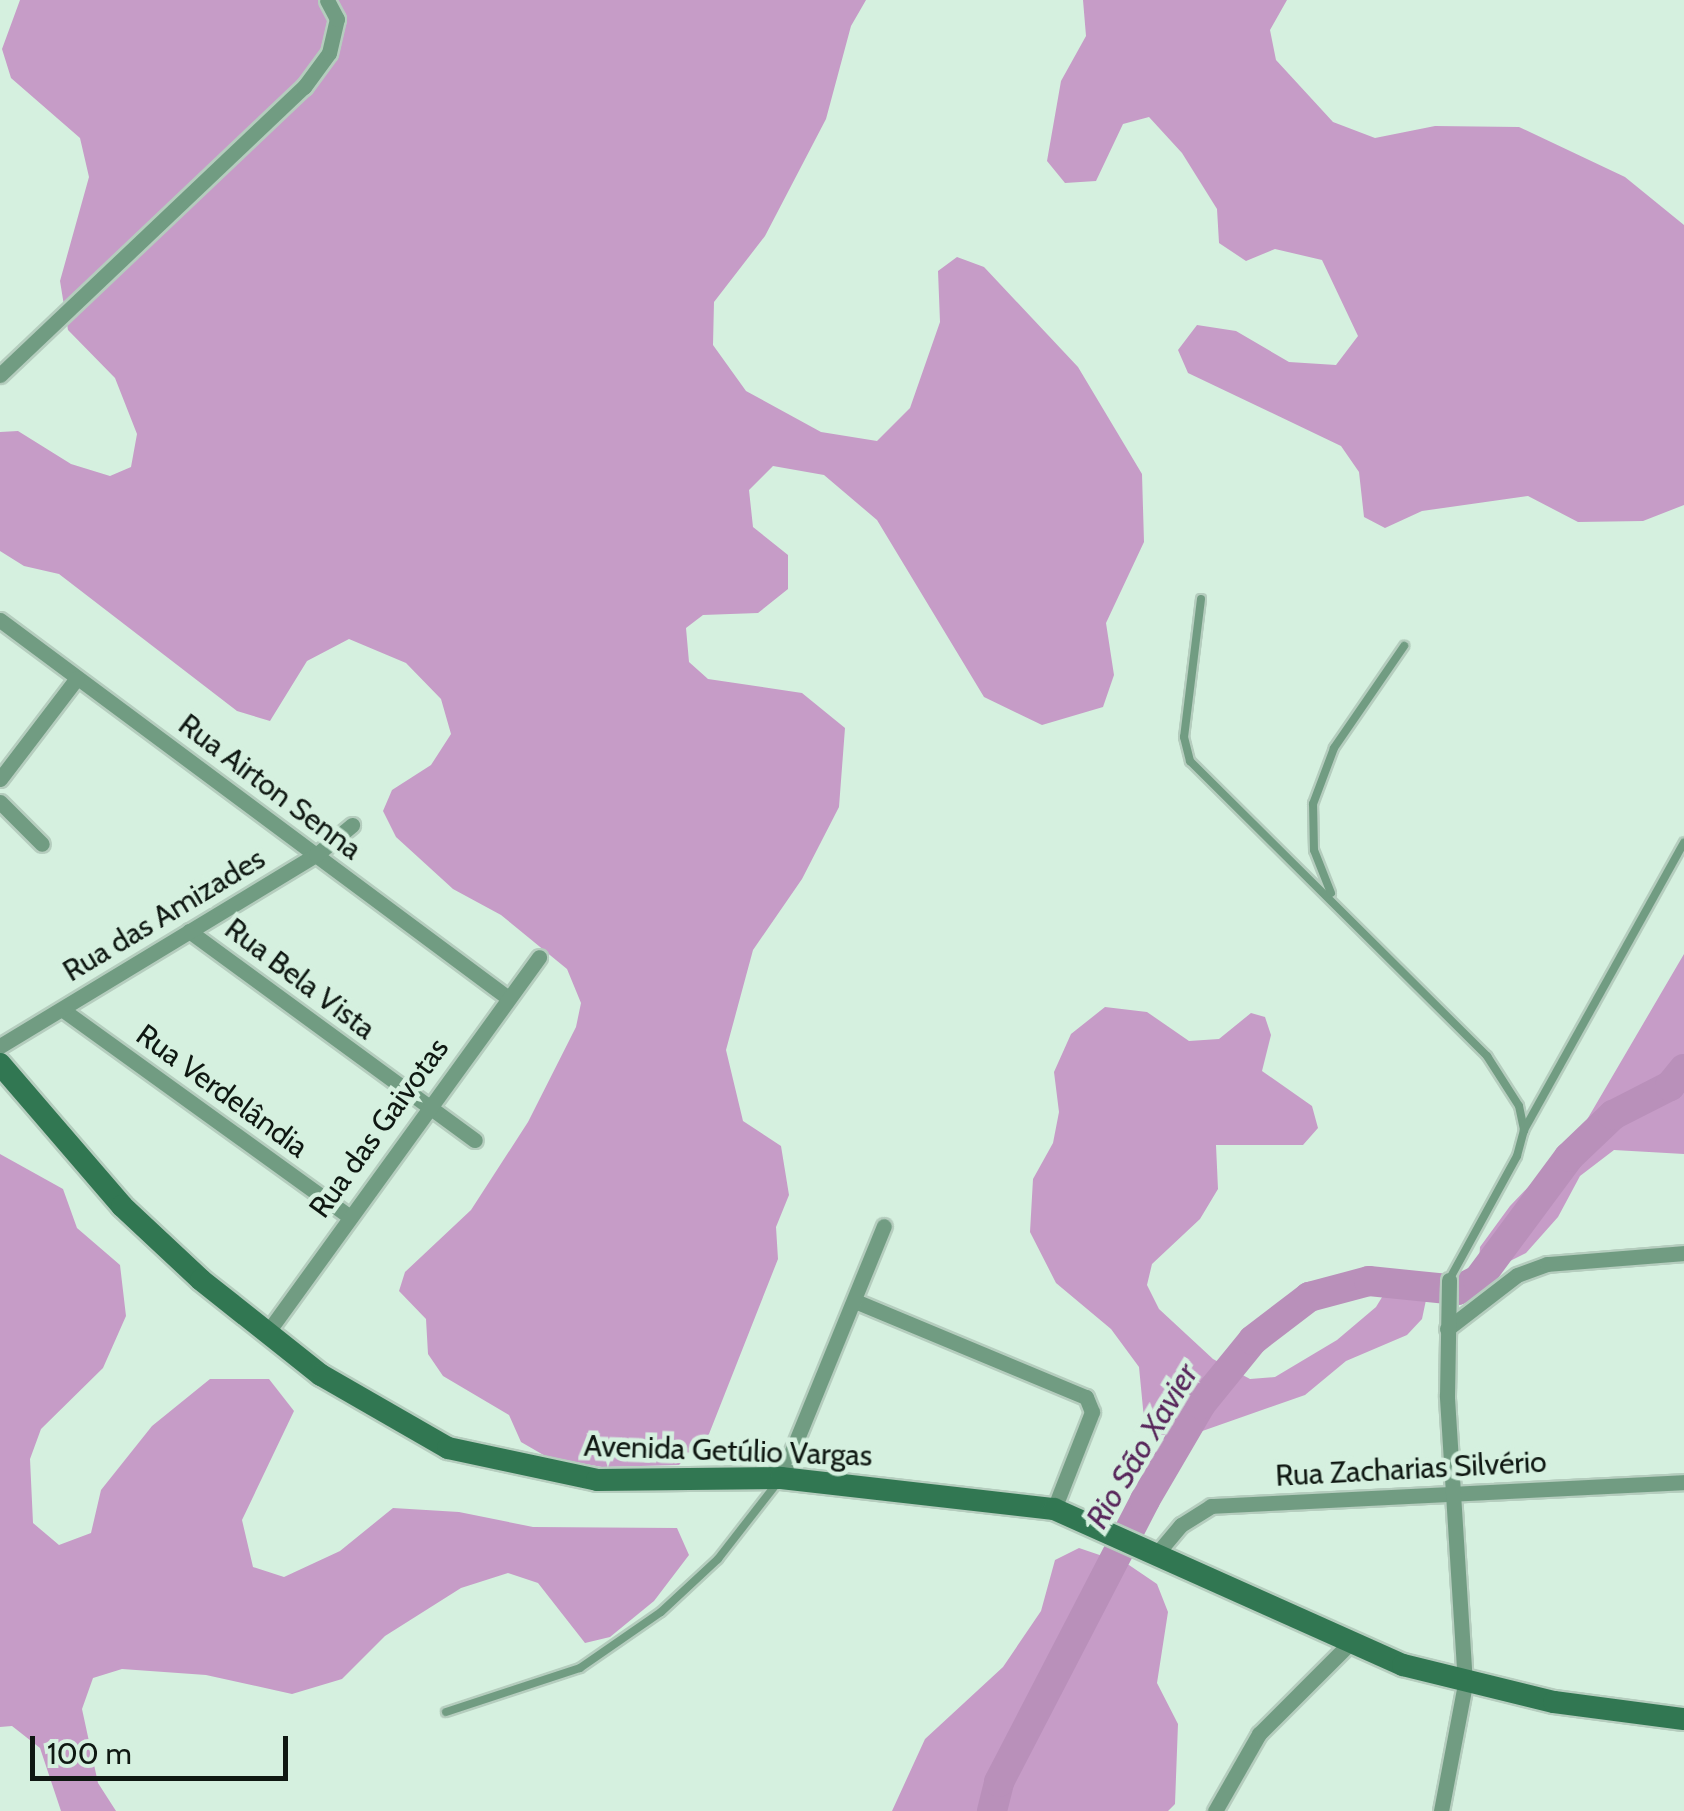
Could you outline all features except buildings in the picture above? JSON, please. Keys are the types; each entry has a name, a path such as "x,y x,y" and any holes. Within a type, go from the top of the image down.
{"street":[{"path":"0,375 304,87 330,53 337,19 327,0"},
{"name":"Rua Airton Senna","path":"0,620 508,998"},
{"path":"0,779 77,678"},
{"path":"0,802 42,844"},
{"name":"Rua das Amizades","path":"0,1046 316,855 352,825"},
{"name":"Rua Bela Vista","path":"189,931 475,1140"},
{"name":"Rua das Gaivotas","path":"266,1333 540,957"},
{"name":"Rua Verdelândia","path":"63,1010 349,1216"},
{"name":"Avenida Getúlio Vargas","path":"0,1064 122,1206 266,1333 386,1418 448,1448 504,1464 597,1480 781,1478 1054,1509 1150,1547 1349,1644 1465,1684 1684,1718"},
{"path":"781,1478 884,1226"},
{"path":"1447,1328 1518,1274 1547,1264 1684,1253"},
{"path":"1442,1811 1465,1684 1446,1306 1449,1280"},
{"path":"856,1301 1092,1404 1054,1509"},
{"name":"Rua Zacharias Silvério","path":"1150,1547 1211,1506 1684,1482"},
{"path":"1216,1811 1259,1734 1349,1644"}],"lane":[{"path":"1201,600 1184,737 1190,761 1333,897 1487,1056 1519,1106 1524,1130"},
{"path":"1333,897 1314,850 1313,804 1334,748 1404,646"},
{"path":"1449,1280 1524,1130 1684,842"},
{"path":"446,1712 580,1668 661,1612 718,1559 781,1478"}],"shaded area":[{"path":"20,0 866,0 851,26 826,119 765,236 714,302 713,345 746,391 821,432 877,441 910,408 940,322 938,271 957,257 984,267 1078,367 1142,474 1144,542 1106,623 1114,675 1103,707 1042,725 984,697 877,520 824,475 773,466 749,490 753,527 788,555 788,589 758,613 703,615 686,628 689,662 708,679 802,693 845,728 839,807 802,879 753,950 726,1050 743,1121 781,1146 789,1195 776,1227 778,1259 709,1434 679,1465 602,1467 547,1457 521,1442 509,1415 443,1376 428,1354 426,1319 399,1291 405,1272 471,1210 528,1122 576,1027 581,1003 567,969 501,915 453,889 396,837 383,811 392,790 431,765 451,734 441,699 406,663 349,639 307,661 270,721 237,711 59,574 24,566 0,551 0,432 18,431 71,464 110,476 131,467 137,434 115,378 68,330 60,281 89,177 80,138 11,78 2,49"},
{"path":"1083,0 1287,0 1270,30 1276,60 1333,122 1375,138 1435,126 1519,127 1625,177 1684,225 1684,505 1643,521 1578,522 1528,496 1422,511 1385,528 1364,517 1359,472 1341,446 1188,373 1178,350 1197,325 1236,331 1289,362 1336,365 1358,336 1322,260 1275,249 1246,261 1219,243 1217,209 1182,153 1149,117 1123,124 1096,181 1065,183 1047,161 1061,81 1086,36"},
{"path":"1684,954 1684,1154 1614,1150 1580,1176 1558,1217 1526,1253 1496,1268 1479,1260 1480,1247 1510,1206 1578,1135"},
{"path":"1105,1007 1147,1012 1189,1041 1219,1039 1251,1013 1265,1017 1271,1035 1262,1071 1312,1106 1318,1128 1303,1145 1216,1145 1218,1189 1200,1219 1152,1264 1147,1285 1159,1309 1213,1359 1250,1379 1275,1377 1337,1340 1376,1307 1395,1276 1409,1273 1421,1281 1426,1300 1422,1319 1407,1335 1346,1361 1305,1395 1191,1435 1160,1435 1144,1419 1139,1367 1111,1329 1056,1283 1030,1232 1033,1179 1053,1143 1059,1112 1054,1072 1071,1034"},
{"path":"0,1154 63,1189 77,1228 120,1265 126,1316 103,1368 41,1429 30,1459 33,1523 59,1545 91,1533 101,1490 152,1426 210,1379 269,1379 294,1411 242,1520 253,1567 284,1577 340,1551 393,1508 459,1512 533,1527 677,1528 689,1555 654,1601 610,1637 585,1643 538,1583 508,1573 461,1588 385,1636 342,1679 292,1694 206,1675 122,1669 93,1678 82,1709 98,1783 116,1811 61,1811 40,1748 12,1726 0,1727"},
{"path":"1079,1548 1129,1565 1157,1584 1168,1612 1157,1683 1178,1724 1175,1804 1168,1811 892,1811 925,1739 1003,1667 1041,1611 1055,1560"}],"waterway":[{"name":"Rio São Xavier","path":"992,1811 999,1782 1145,1500 1201,1404 1253,1340 1309,1297 1369,1281 1458,1290 1478,1280 1569,1157 1613,1115 1670,1086 1684,1069"}]}
